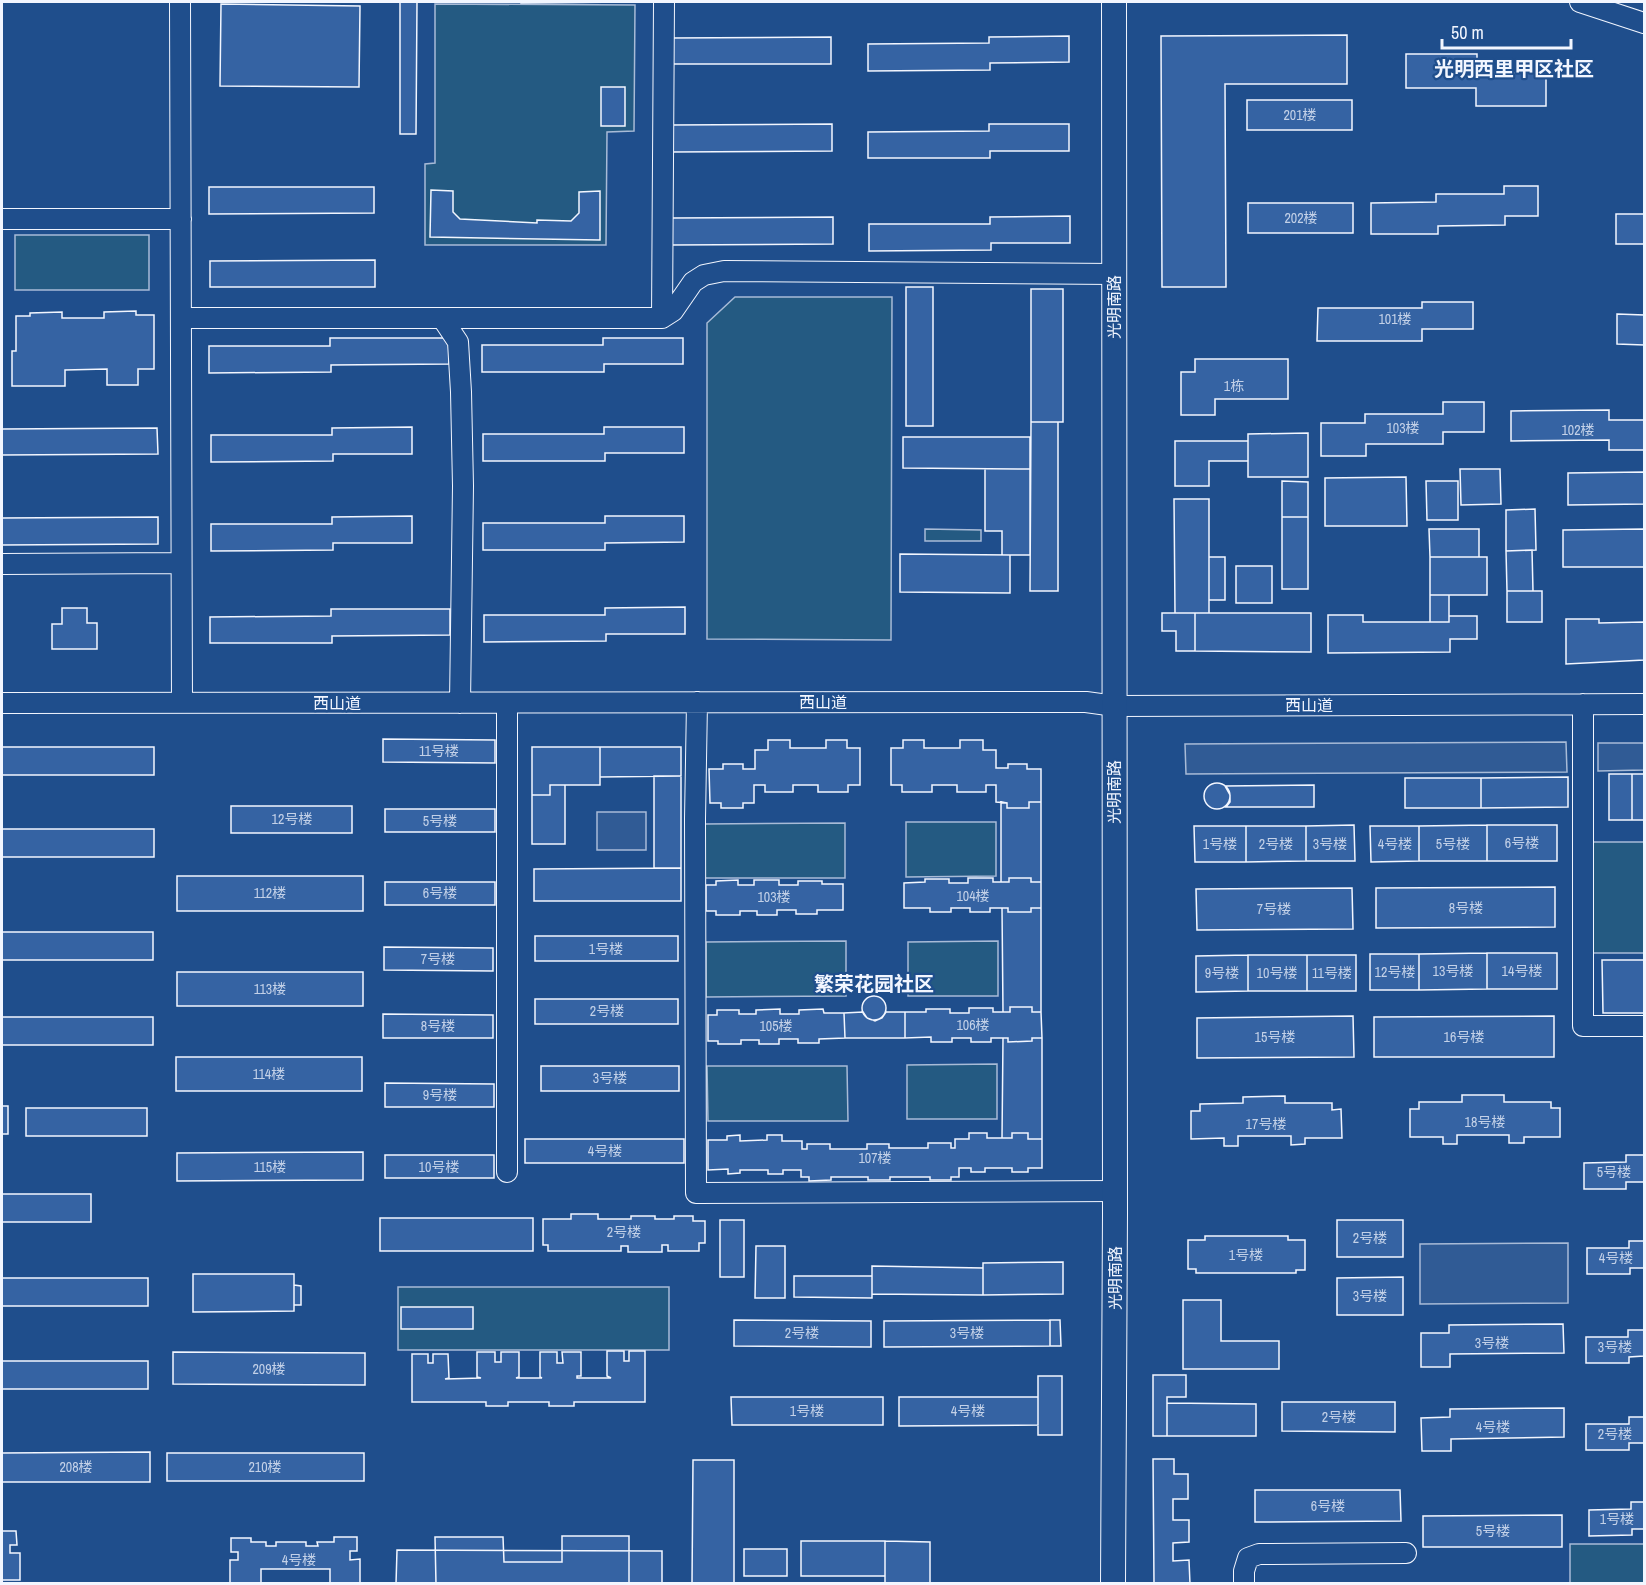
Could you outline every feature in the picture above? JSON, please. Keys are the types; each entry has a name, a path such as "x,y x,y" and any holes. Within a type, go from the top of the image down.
{"main road":[{"name":"光明南路","path":"1113,2 1115,706 1113,739 1115,1191 1113,1584"}],"street":[{"path":"180,2 182,703"},
{"path":"662,318 664,2"},
{"path":"1580,2 1644,24"},
{"path":"2,219 181,219"},
{"path":"181,318 662,318 673,311 693,282 704,275 723,271 1114,274"},
{"path":"442,318 458,342 461,392 460,703"},
{"path":"2,564 181,563"},
{"path":"697,702 696,1193 1115,1191"},
{"name":"西山道","path":"2,703 1086,702 1115,706 1644,704"},
{"path":"507,703 507,1172"},
{"path":"1583,704 1583,1026 1644,1026"},
{"path":"1244,1584 1244,1571 1248,1558 1259,1554 1406,1553"}],"shaded area":[{"path":"435,4 635,5 634,131 607,132 606,245 425,245 425,164 435,163"},
{"path":"15,235 149,235 149,290 15,290"},
{"path":"735,297 892,297 891,640 707,639 707,323"},
{"path":"925,529 981,530 981,541 925,541"},
{"path":"1566,742 1567,772 1186,774 1185,744"},
{"path":"1598,743 1644,743 1644,770 1598,771"},
{"path":"597,812 646,812 646,850 597,850"},
{"path":"906,822 996,822 996,876 906,877"},
{"path":"845,823 845,878 705,878 705,824"},
{"path":"1589,842 1644,842 1644,953 1589,953"},
{"path":"846,941 846,996 706,997 706,942"},
{"path":"998,941 998,996 908,996 908,942"},
{"path":"997,1064 997,1119 907,1119 907,1065"},
{"path":"707,1066 847,1066 848,1121 708,1121"},
{"path":"1568,1243 1568,1303 1420,1304 1420,1244"},
{"path":"398,1287 669,1287 669,1350 398,1350"},
{"path":"1570,1544 1644,1544 1644,1583 1570,1583"}],"building":[{"path":"400,2 417,2 416,134 400,134"},
{"path":"521,2 632,2 521,3"},
{"path":"221,4 360,6 359,87 220,86"},
{"path":"1347,35 1347,84 1225,84 1226,287 1162,287 1161,36"},
{"path":"1069,36 1069,62 990,63 990,70 868,71 868,44 989,43 989,37"},
{"path":"831,37 831,64 670,64 670,38"},
{"path":"1406,54 1477,54 1477,73 1546,73 1546,106 1476,106 1476,88 1406,88"},
{"path":"601,87 625,87 625,126 601,126"},
{"path":"1247,100 1352,100 1352,130 1247,130"},
{"path":"832,124 832,151 671,152 671,125"},
{"path":"989,124 1069,124 1069,151 990,151 990,158 868,158 868,132 989,131"},
{"path":"1504,186 1538,186 1538,216 1505,216 1505,225 1438,226 1438,234 1371,234 1371,203 1436,202 1436,194 1504,194"},
{"path":"209,187 374,187 374,213 209,214"},
{"path":"431,190 453,191 453,212 460,219 537,223 537,220 571,221 579,213 579,192 600,191 600,240 430,237"},
{"path":"1248,203 1353,203 1353,233 1248,233"},
{"path":"1616,214 1644,214 1644,244 1616,244"},
{"path":"1070,216 1070,243 991,243 991,250 869,251 869,224 990,224 990,217"},
{"path":"833,217 833,244 672,245 672,218"},
{"path":"375,260 375,287 210,287 210,261"},
{"path":"906,287 933,287 933,426 906,426"},
{"path":"1031,289 1063,289 1063,422 1031,422"},
{"path":"1422,302 1473,302 1473,329 1422,329 1422,341 1317,341 1318,308 1422,308"},
{"path":"136,311 136,315 154,315 154,369 138,369 138,385 107,385 107,369 65,370 65,386 12,386 12,351 16,351 16,316 62,312 62,318 104,318 104,312"},
{"path":"1617,314 1644,315 1644,345 1617,344"},
{"path":"330,338 449,338 449,364 331,365 331,372 209,373 209,346 330,346"},
{"path":"603,338 683,338 683,364 604,364 604,372 482,372 482,345 603,345"},
{"path":"1195,359 1288,359 1288,399 1215,399 1215,415 1181,415 1181,372 1195,372"},
{"path":"1443,402 1484,402 1484,432 1443,432 1443,444 1366,444 1366,456 1321,456 1321,423 1365,423 1365,414 1443,414"},
{"path":"1609,410 1609,420 1644,420 1644,450 1609,450 1609,440 1511,441 1511,411"},
{"path":"1031,422 1058,422 1058,591 1030,591"},
{"path":"412,427 412,454 333,454 333,461 211,462 211,435 332,435 332,428"},
{"path":"604,427 684,427 684,453 605,453 605,461 483,461 483,434 604,434"},
{"path":"157,428 158,454 2,455 2,429"},
{"path":"1308,433 1308,477 1248,477 1248,434"},
{"path":"903,437 1030,437 1030,469 903,468"},
{"path":"1175,441 1248,441 1248,461 1209,461 1209,486 1175,486"},
{"path":"985,469 1030,469 1030,555 1002,555 1002,531 985,531"},
{"path":"1460,469 1500,469 1501,504 1461,505"},
{"path":"1644,472 1644,504 1568,505 1568,473"},
{"path":"1406,477 1407,526 1325,526 1325,478"},
{"path":"1282,481 1308,482 1308,517 1282,517"},
{"path":"1426,481 1458,481 1458,520 1427,520"},
{"path":"1174,499 1209,499 1209,613 1175,613"},
{"path":"1535,509 1536,550 1506,551 1506,510"},
{"path":"412,516 412,543 333,543 333,550 211,551 211,524 332,524 332,517"},
{"path":"605,516 684,516 684,542 605,543 605,550 483,550 483,523 605,523"},
{"path":"158,517 158,544 2,545 2,518"},
{"path":"1282,517 1308,517 1308,589 1282,589"},
{"path":"1429,529 1479,529 1479,557 1430,557"},
{"path":"1644,529 1644,567 1563,567 1563,530"},
{"path":"1532,550 1533,591 1507,591 1506,551"},
{"path":"900,554 1010,555 1010,593 900,592"},
{"path":"1209,557 1225,557 1225,600 1209,600"},
{"path":"1430,557 1487,557 1487,595 1430,595"},
{"path":"1236,566 1272,566 1272,603 1236,603"},
{"path":"1507,591 1542,591 1542,622 1507,622"},
{"path":"1430,595 1449,595 1449,622 1430,622"},
{"path":"685,607 685,634 606,634 606,641 484,642 484,615 605,615 605,608"},
{"path":"62,608 87,608 87,623 97,623 97,649 52,649 52,624 62,624"},
{"path":"331,609 450,609 450,635 332,636 332,643 210,643 210,617 331,616"},
{"path":"1162,613 1195,613 1195,651 1176,651 1176,631 1162,631"},
{"path":"1195,613 1311,613 1311,652 1195,651"},
{"path":"1328,615 1363,615 1363,622 1449,622 1449,616 1477,616 1477,639 1450,639 1450,652 1328,653"},
{"path":"1566,619 1599,619 1599,623 1644,622 1644,660 1566,664"},
{"path":"383,739 495,740 495,763 383,762"},
{"path":"768,740 790,740 790,748 826,748 826,740 847,740 847,748 860,748 860,785 848,785 848,792 818,792 818,785 793,785 793,792 765,792 765,785 754,785 754,803 743,803 743,808 721,808 721,803 710,803 709,769 723,769 723,764 743,764 743,769 755,769 755,750 768,750"},
{"path":"903,740 924,740 924,748 960,748 960,740 983,740 983,750 996,750 996,768 1008,768 1008,764 1027,764 1027,769 1041,769 1041,802 1029,802 1029,808 1007,808 1007,803 996,802 996,785 986,785 986,792 957,792 957,785 932,785 932,792 902,792 902,785 891,785 891,748 903,748"},
{"path":"2,747 154,747 154,775 2,775"},
{"path":"532,747 600,747 600,785 550,785 550,795 532,795"},
{"path":"600,747 681,747 681,776 600,777"},
{"path":"1609,774 1632,774 1632,820 1609,820"},
{"path":"1632,774 1644,774 1644,820 1632,820"},
{"path":"654,776 681,776 681,868 654,868"},
{"path":"1568,777 1568,807 1481,808 1481,778"},
{"path":"1405,778 1481,778 1481,808 1405,808"},
{"path":"1217,783 1226,787 1230,796 1226,805 1217,809 1208,805 1204,796 1208,787"},
{"path":"550,785 565,785 565,844 532,844 532,795 550,795"},
{"path":"1314,785 1314,807 1226,807 1230,802 1230,795 1225,786"},
{"path":"1001,802 1007,803 1007,808 1029,808 1029,802 1041,802 1041,882 1031,882 1031,878 1009,878 1009,882 1001,882"},
{"path":"231,806 352,806 352,833 231,833"},
{"path":"385,809 495,809 495,832 385,832"},
{"path":"1354,825 1355,861 1306,861 1306,826"},
{"path":"1487,825 1487,861 1419,861 1419,826"},
{"path":"1487,825 1557,825 1557,861 1487,861"},
{"path":"1194,826 1246,826 1246,862 1195,862"},
{"path":"1246,826 1306,826 1306,861 1246,862"},
{"path":"1370,826 1419,826 1419,861 1371,862"},
{"path":"2,829 154,829 154,857 2,857"},
{"path":"681,868 681,901 534,901 534,869"},
{"path":"177,876 363,876 363,911 177,911"},
{"path":"968,878 993,878 993,882 1009,882 1009,878 1031,878 1031,882 1041,882 1041,908 1031,908 1031,912 1008,912 1008,908 990,908 990,912 970,912 970,908 951,908 951,912 930,912 930,908 904,908 904,883 925,882 925,879 949,879 949,883 968,883"},
{"path":"738,880 738,885 754,885 754,880 779,880 779,885 798,885 798,881 843,884 843,910 817,910 817,914 796,914 796,910 777,910 777,915 757,915 757,911 740,911 740,915 716,915 716,911 706,911 706,885 716,885 716,881"},
{"path":"385,882 495,882 495,905 385,905"},
{"path":"1555,887 1555,927 1376,928 1376,888"},
{"path":"1352,888 1353,929 1197,930 1196,889"},
{"path":"1002,908 1008,908 1008,912 1031,912 1031,908 1041,908 1041,1012 1032,1012 1032,1007 1010,1007 1010,1012 1003,1012"},
{"path":"2,932 153,932 153,960 2,960"},
{"path":"535,936 678,936 678,961 535,961"},
{"path":"384,947 493,948 493,971 384,970"},
{"path":"1487,953 1557,953 1557,989 1487,989"},
{"path":"1487,953 1487,989 1419,990 1419,954"},
{"path":"1370,954 1419,954 1419,990 1370,990"},
{"path":"1248,955 1307,955 1307,991 1248,991"},
{"path":"1248,955 1248,991 1196,992 1196,956"},
{"path":"1307,955 1356,955 1356,991 1307,991"},
{"path":"1602,960 1644,960 1644,1013 1603,1013"},
{"path":"177,972 363,972 363,1006 177,1006"},
{"path":"874,996 883,999 886,1008 883,1017 874,1020 865,1017 862,1008 865,999"},
{"path":"535,999 678,999 678,1024 535,1024"},
{"path":"1010,1007 1032,1007 1032,1012 1041,1012 1042,1038 1032,1038 1032,1041 1008,1042 1008,1038 991,1038 991,1042 971,1042 971,1038 952,1038 952,1042 931,1042 931,1037 905,1038 905,1012 950,1009 950,1013 969,1013 969,1008 993,1008 993,1012 1010,1012"},
{"path":"780,1009 780,1014 799,1014 799,1010 823,1009 824,1013 844,1013 845,1038 819,1039 819,1043 798,1043 798,1039 779,1039 779,1044 759,1044 759,1040 741,1040 741,1044 718,1044 718,1041 708,1041 708,1015 717,1015 717,1010 739,1010 739,1014 756,1014 756,1010"},
{"path":"863,1012 867,1018 875,1021 882,1018 886,1012 905,1012 905,1038 845,1038 844,1013"},
{"path":"383,1014 493,1015 493,1038 383,1038"},
{"path":"1353,1016 1354,1057 1197,1058 1197,1018"},
{"path":"1554,1016 1554,1057 1374,1057 1374,1017"},
{"path":"2,1017 153,1017 153,1045 2,1045"},
{"path":"1003,1038 1008,1038 1008,1042 1032,1041 1032,1038 1042,1038 1042,1139 1028,1139 1028,1133 1012,1133 1012,1138 1002,1138"},
{"path":"176,1057 362,1057 362,1091 176,1091"},
{"path":"541,1066 679,1066 679,1091 541,1091"},
{"path":"385,1083 494,1084 494,1107 385,1107"},
{"path":"1462,1095 1504,1095 1504,1102 1551,1102 1551,1108 1560,1108 1560,1137 1524,1137 1524,1143 1509,1143 1509,1135 1457,1135 1457,1144 1443,1144 1443,1137 1410,1137 1410,1109 1419,1109 1419,1102 1462,1102"},
{"path":"1285,1096 1285,1103 1332,1103 1332,1110 1341,1109 1342,1138 1305,1138 1305,1144 1291,1145 1291,1136 1238,1136 1238,1146 1224,1146 1224,1138 1191,1139 1191,1111 1200,1111 1200,1104 1243,1103 1243,1097"},
{"path":"2,1106 8,1106 8,1134 2,1134"},
{"path":"26,1108 147,1108 147,1136 26,1136"},
{"path":"969,1133 987,1133 987,1138 1012,1138 1012,1133 1028,1133 1028,1139 1042,1139 1042,1168 1028,1168 1028,1172 1012,1172 1012,1168 985,1168 985,1172 971,1172 971,1168 959,1168 959,1177 951,1177 951,1180 930,1180 930,1177 890,1177 890,1180 868,1180 868,1177 831,1177 831,1180 809,1181 809,1177 801,1177 801,1170 783,1170 783,1174 768,1174 768,1170 740,1170 740,1173 728,1174 728,1169 708,1170 708,1140 727,1140 727,1136 740,1135 740,1141 767,1140 767,1135 782,1135 782,1141 802,1141 802,1149 807,1149 807,1144 830,1144 830,1149 867,1149 867,1144 889,1144 889,1148 928,1148 928,1143 951,1143 951,1148 955,1148 955,1139 969,1139"},
{"path":"525,1139 684,1139 684,1163 525,1163"},
{"path":"363,1152 363,1180 177,1181 177,1153"},
{"path":"385,1155 494,1155 494,1178 385,1178"},
{"path":"1626,1155 1644,1155 1644,1182 1626,1182 1626,1189 1584,1189 1584,1163 1626,1162"},
{"path":"2,1194 91,1194 91,1222 2,1222"},
{"path":"571,1214 598,1214 598,1219 655,1216 655,1219 674,1219 674,1216 693,1216 693,1221 705,1221 705,1243 699,1243 699,1251 668,1251 668,1245 662,1245 662,1252 628,1252 628,1246 621,1246 621,1251 548,1251 548,1245 543,1245 543,1219 571,1219"},
{"path":"380,1218 533,1218 533,1251 380,1251"},
{"path":"720,1220 744,1220 744,1277 720,1277"},
{"path":"1337,1220 1403,1220 1403,1257 1337,1257"},
{"path":"1205,1236 1288,1236 1288,1240 1305,1240 1305,1270 1296,1270 1296,1273 1196,1273 1196,1269 1188,1269 1188,1240 1205,1240"},
{"path":"1629,1241 1644,1241 1644,1268 1630,1268 1630,1274 1587,1274 1587,1248 1629,1248"},
{"path":"756,1246 785,1246 785,1298 755,1298"},
{"path":"1063,1262 1063,1294 983,1295 983,1263"},
{"path":"872,1266 983,1268 983,1295 872,1294"},
{"path":"193,1274 294,1274 294,1311 193,1312"},
{"path":"794,1276 872,1276 872,1298 794,1297"},
{"path":"1403,1277 1403,1315 1337,1315 1337,1278"},
{"path":"2,1278 148,1278 148,1306 2,1306"},
{"path":"294,1285 301,1286 301,1305 294,1305"},
{"path":"1183,1300 1221,1300 1221,1341 1279,1341 1279,1369 1183,1369"},
{"path":"401,1307 473,1307 473,1329 401,1329"},
{"path":"734,1320 871,1321 871,1347 734,1346"},
{"path":"1050,1320 1050,1346 884,1347 884,1321"},
{"path":"1050,1320 1060,1320 1061,1346 1050,1346"},
{"path":"1563,1324 1564,1353 1450,1354 1450,1367 1421,1367 1421,1333 1449,1333 1449,1325"},
{"path":"1628,1330 1644,1330 1644,1356 1629,1357 1629,1363 1586,1363 1586,1337 1628,1337"},
{"path":"607,1351 624,1351 624,1361 629,1361 629,1351 645,1351 645,1402 574,1402 574,1406 549,1406 549,1402 508,1402 508,1406 486,1406 486,1402 412,1402 412,1354 428,1354 428,1363 433,1363 433,1354 448,1354 449,1378 445,1379 481,1378 477,1377 477,1352 495,1352 495,1362 501,1362 501,1352 519,1352 519,1377 516,1378 542,1378 540,1377 540,1352 557,1352 557,1363 563,1363 562,1352 581,1352 581,1376 577,1378 611,1378 607,1376"},
{"path":"173,1352 365,1353 365,1385 173,1384"},
{"path":"2,1361 148,1361 148,1389 2,1389"},
{"path":"1153,1375 1186,1375 1186,1397 1167,1397 1167,1436 1153,1436"},
{"path":"1038,1376 1062,1376 1062,1435 1038,1435"},
{"path":"731,1397 883,1397 883,1425 732,1425"},
{"path":"899,1397 1038,1397 1038,1425 899,1426"},
{"path":"1282,1402 1395,1402 1395,1432 1282,1431"},
{"path":"1167,1403 1256,1404 1256,1436 1167,1436"},
{"path":"1564,1408 1564,1437 1451,1439 1451,1451 1422,1451 1421,1418 1450,1417 1450,1409"},
{"path":"1629,1417 1644,1417 1644,1443 1629,1443 1629,1450 1586,1450 1586,1424 1629,1424"},
{"path":"150,1452 150,1482 2,1482 2,1453"},
{"path":"167,1453 364,1453 364,1481 167,1481"},
{"path":"1153,1459 1174,1459 1174,1474 1188,1474 1188,1499 1173,1499 1173,1520 1189,1520 1189,1542 1173,1543 1173,1561 1189,1560 1190,1584 1154,1584"},
{"path":"693,1460 734,1460 734,1584 692,1584"},
{"path":"1255,1490 1400,1490 1401,1521 1255,1522"},
{"path":"1631,1502 1644,1502 1644,1529 1632,1529 1632,1535 1589,1536 1589,1510 1631,1509"},
{"path":"1562,1515 1562,1547 1423,1547 1423,1516"},
{"path":"2,1531 16,1531 17,1545 10,1545 10,1553 20,1553 20,1580 2,1580"},
{"path":"562,1536 629,1536 629,1584 436,1584 435,1537 503,1537 504,1562 562,1562"},
{"path":"334,1537 357,1537 357,1551 350,1551 350,1560 360,1559 360,1584 330,1584 330,1569 261,1569 261,1584 230,1584 230,1560 238,1560 238,1552 231,1552 231,1538 251,1538 251,1542 266,1542 266,1546 276,1546 276,1542 306,1542 306,1546 318,1546 317,1542 334,1542"},
{"path":"801,1541 885,1541 885,1576 801,1576"},
{"path":"885,1541 930,1542 930,1584 885,1584"},
{"path":"744,1549 787,1549 787,1576 744,1576"},
{"path":"397,1550 662,1551 662,1584 396,1584"}],"district":[{"name":"光明西里甲区社区","path":"1514,68"},
{"name":"繁荣花园社区","path":"874,983"}]}
